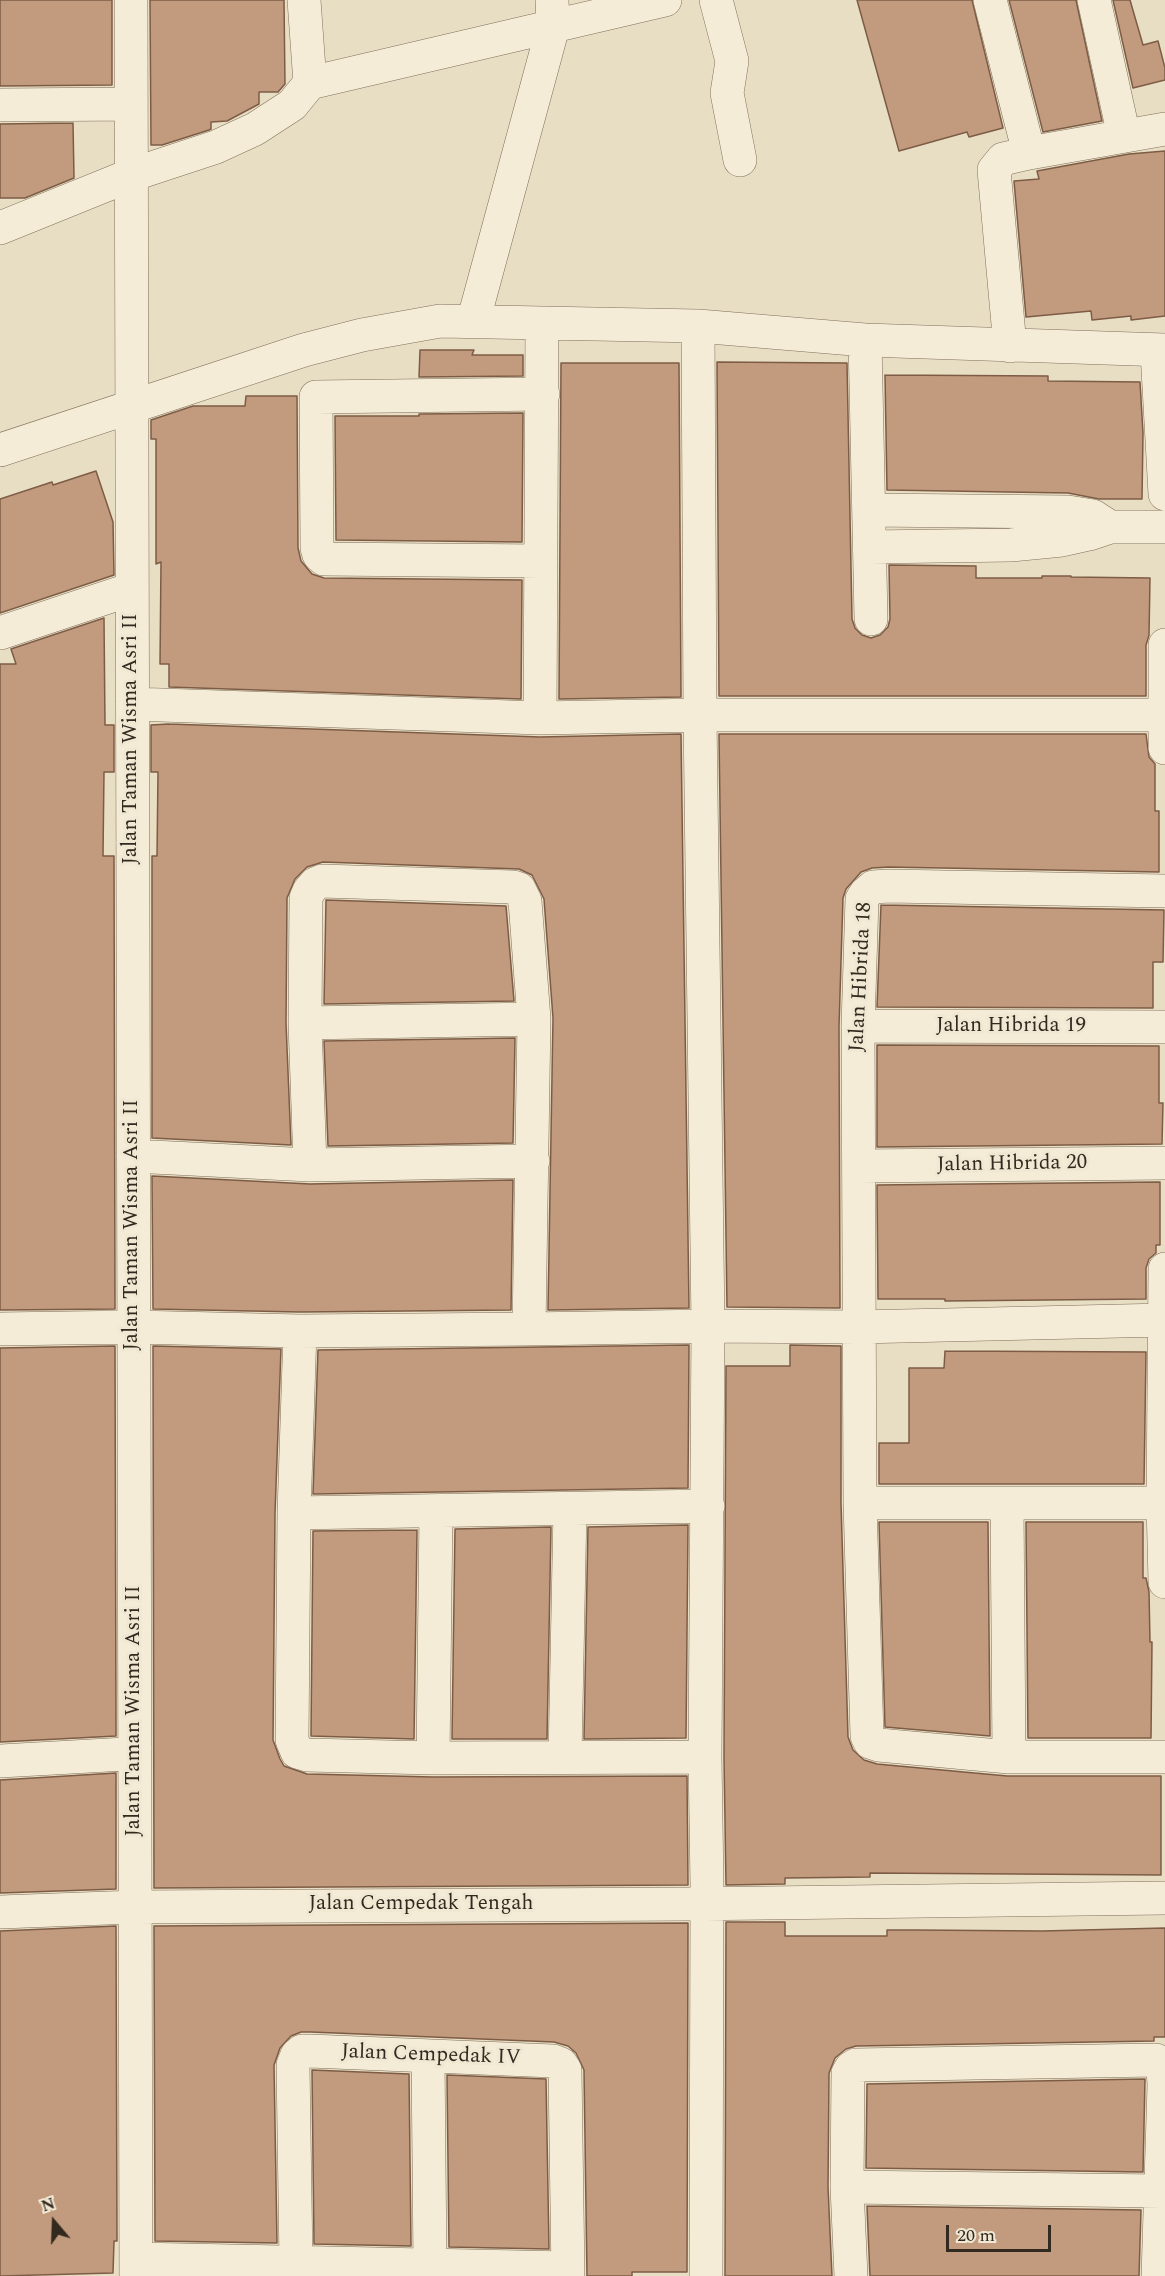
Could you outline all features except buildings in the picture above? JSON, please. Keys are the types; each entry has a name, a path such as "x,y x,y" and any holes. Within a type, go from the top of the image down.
{"street":[{"name":"Jalan Taman Wisma Asri II","path":"131,0 136,2268"},
{"path":"304,0 310,82"},
{"path":"0,228 131,175 216,147 255,129 292,105 310,82 553,14 664,0"},
{"path":"716,0 732,62 727,93 740,160"},
{"path":"990,0 1029,153"},
{"path":"1094,0 1124,136"},
{"path":"473,322 553,14"},
{"path":"0,105 131,104"},
{"path":"1010,346 994,170 1003,159 1165,129"},
{"path":"0,450 304,350 362,335 440,321 698,327 865,340 1161,351 1165,494"},
{"path":"540,718 542,324"},
{"path":"698,327 700,715 708,1326 705,1758 706,2276"},
{"path":"865,340 871,619"},
{"path":"304,350 316,398 317,548 319,555 324,559 540,561"},
{"path":"316,398 543,394"},
{"path":"869,510 1068,512 1093,516 1110,527"},
{"path":"870,547 1011,545 1062,540 1110,527 1165,527"},
{"path":"0,633 132,589"},
{"path":"1165,645 1165,748"},
{"path":"132,704 540,718 700,715 1165,715"},
{"path":"310,1165 305,1023 306,898 315,884 322,881 513,887 519,890 525,902 534,1019 529,1329"},
{"name":"Jalan Hibrida 18","path":"1009,1757 879,1745 870,1742 867,1736 860,1503 858,1327 860,1166 858,1026 862,899 873,887 889,886 1165,891"},
{"path":"305,1023 534,1019"},
{"name":"Jalan Hibrida 19","path":"858,1026 1165,1027"},
{"path":"133,1156 310,1165 532,1161"},
{"name":"Jalan Hibrida 20","path":"860,1166 1165,1163"},
{"path":"1165,1269 1163,1503 1165,1582"},
{"path":"0,1329 134,1327 300,1331 708,1326 858,1327 1164,1320"},
{"path":"300,1331 294,1513 292,1728 294,1748 297,1752 306,1755 432,1758 705,1758"},
{"path":"860,1503 1163,1503"},
{"path":"1007,1503 1009,1757 1165,1756"},
{"path":"294,1513 708,1506"},
{"path":"565,1757 570,1509"},
{"path":"432,1758 436,1511"},
{"path":"0,1761 126,1754 135,1749"},
{"name":"Jalan Cempedak Tengah","path":"0,1912 135,1907 1165,1898"},
{"name":"Jalan Cempedak IV","path":"296,2263 293,2065 297,2055 302,2051 310,2051 553,2061 563,2067 565,2070 568,2272"},
{"path":"428,2056 430,2266"},
{"path":"851,2276 848,2073 851,2068 856,2065 1156,2060 1163,2068 1164,2085 1158,2276"},
{"path":"848,2187 1161,2191"},
{"path":"136,2268 296,2263 568,2272"}]}
